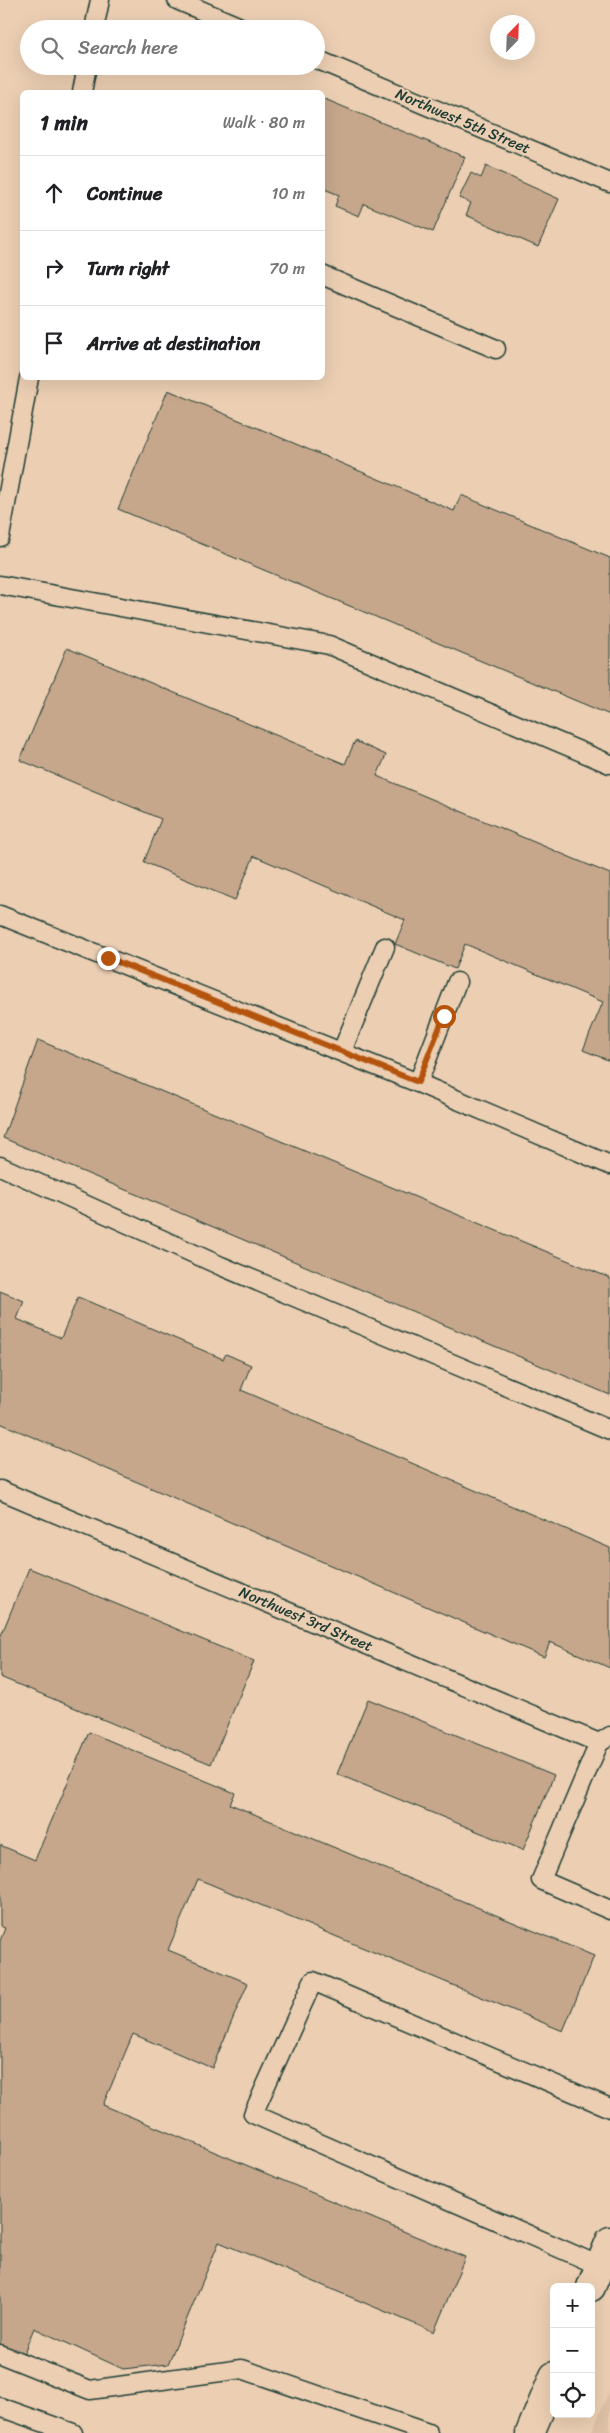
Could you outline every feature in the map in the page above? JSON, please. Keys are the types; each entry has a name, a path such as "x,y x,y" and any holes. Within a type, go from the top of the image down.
{"main road":[{"path":"595,2276 610,2241"},
{"path":"530,2433 550,2386"}],"lane":[{"path":"96,20 100,0"},
{"path":"177,0 224,20"},
{"name":"Northwest 5th Street","path":"325,63 610,183"},
{"path":"82,90 85,75"},
{"path":"325,276 496,349"},
{"path":"0,537 30,380"},
{"path":"0,585 329,645 610,764"},
{"path":"0,915 418,1082 610,1165"},
{"path":"342,1051 385,947"},
{"path":"418,1082 457,982"},
{"path":"0,1166 221,1266 610,1430"},
{"name":"Northwest 3rd Street","path":"0,1490 605,1740"},
{"path":"605,1740 541,1880 610,1910"},
{"path":"595,2276 253,2114 313,1981 610,2108"},
{"path":"0,2354 90,2390 242,2369 428,2433"},
{"path":"0,2407 73,2433"}],"shaded area":[{"path":"610,2390 610,2433 591,2433"}],"building":[{"path":"325,99 465,157 433,232 364,204 359,216 335,206 339,195 325,189"},
{"path":"486,166 559,199 538,247 466,215 471,203 459,198 471,173 481,178"},
{"path":"168,390 454,511 461,495 610,558 610,715 118,509"},
{"path":"67,648 345,764 355,741 386,755 377,776 610,874 610,1061 583,1050 603,1002 465,944 455,969 395,944 405,920 254,856 235,900 144,862 161,819 20,760"},
{"path":"38,1040 610,1278 610,1395 3,1138"},
{"path":"0,1291 24,1301 17,1319 61,1338 78,1297 223,1359 226,1354 251,1365 241,1390 610,1548 610,1668 550,1642 544,1657 0,1423"},
{"path":"29,1568 254,1661 211,1764 0,1677 0,1638"},
{"path":"368,1699 554,1775 523,1850 337,1774"},
{"path":"89,1732 235,1793 230,1804 594,1956 563,2031 198,1879 168,1950 248,1983 212,2068 133,2034 103,2105 465,2257 434,2332 219,2242 168,2364 123,2369 34,2328 23,2355 0,2345 0,1941 5,1928 0,1926 0,1845 35,1860"}],"route":[{"path":"108,958 418,1082 444,1016"}]}
